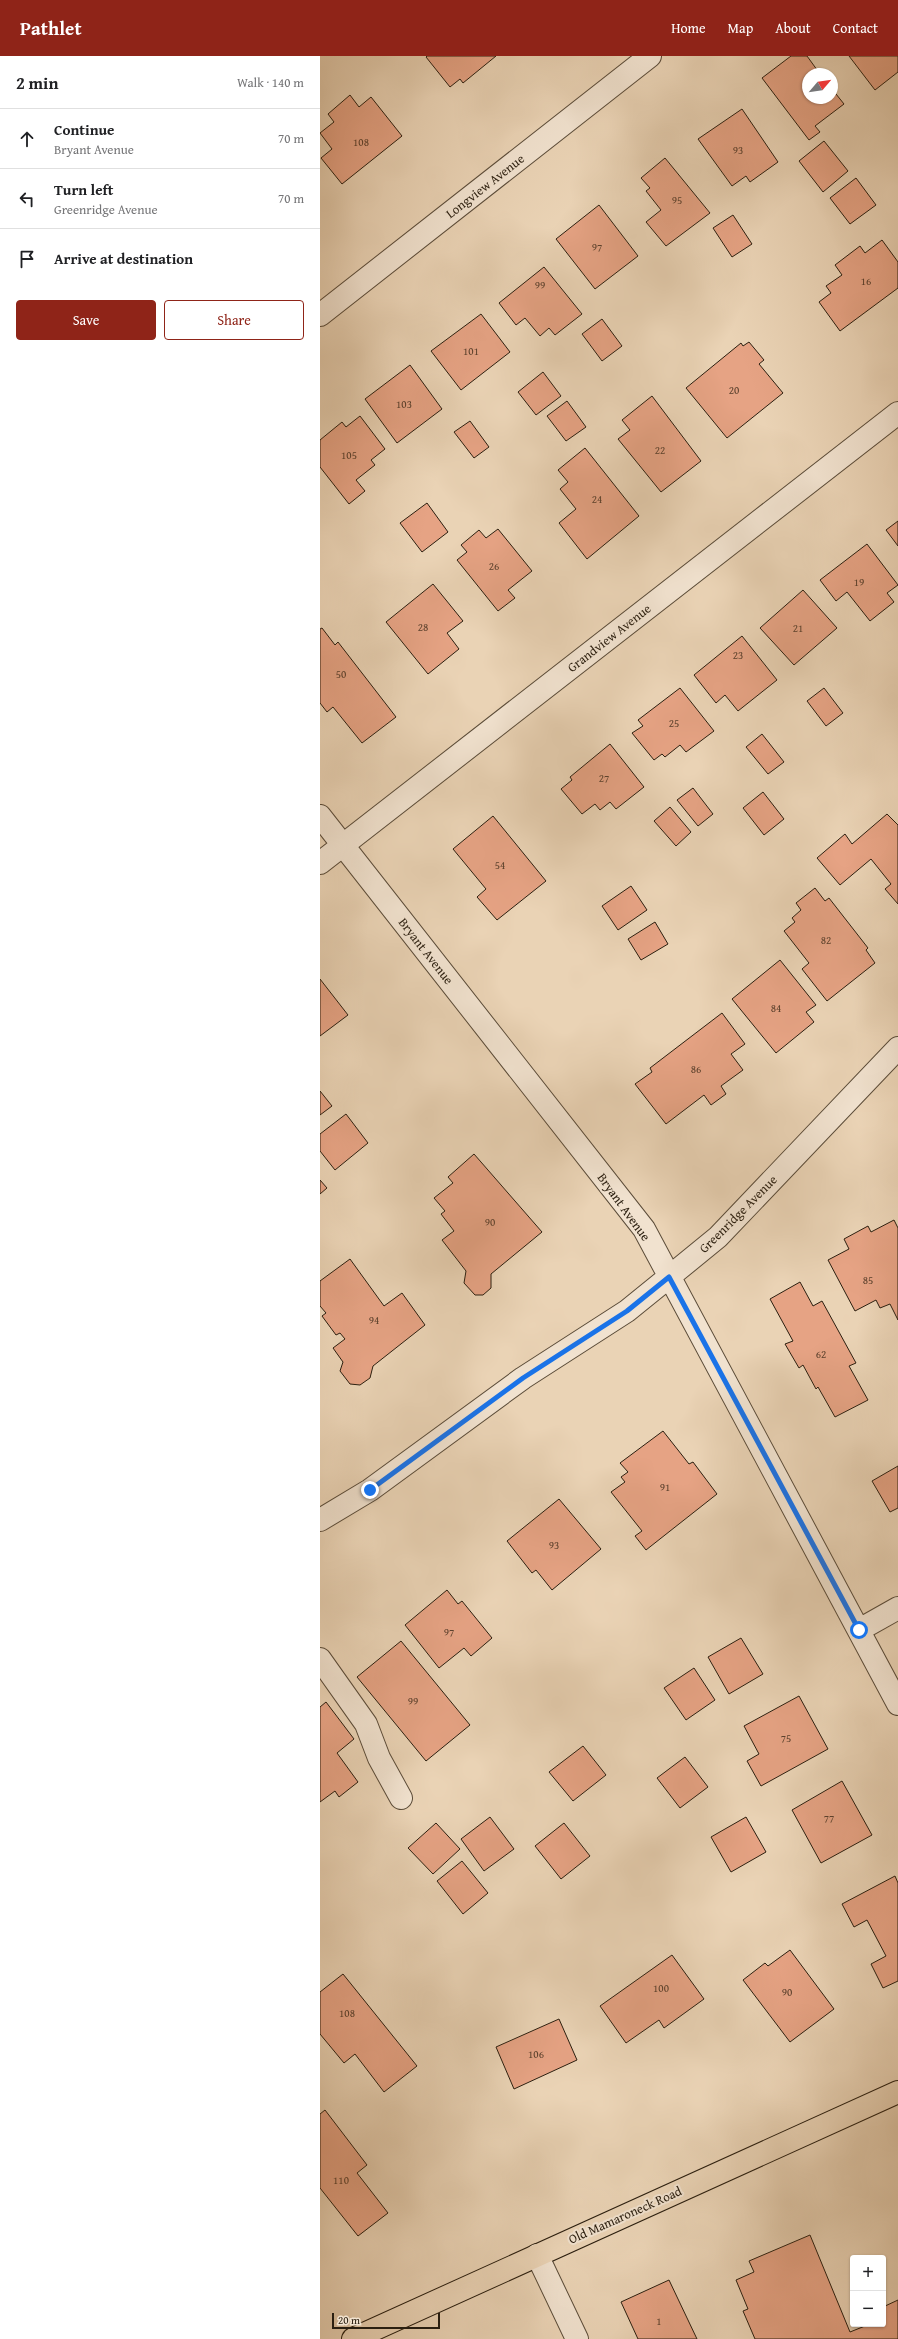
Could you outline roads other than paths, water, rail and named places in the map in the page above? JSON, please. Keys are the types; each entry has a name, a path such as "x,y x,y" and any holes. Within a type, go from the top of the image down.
{"main road":[{"name":"Old Mamaroneck Road","path":"353,2339 898,2092"}],"street":[{"name":"Longview Avenue","path":"320,315 650,56"},
{"name":"Grandview Avenue","path":"320,863 898,413"},
{"name":"Bryant Avenue","path":"320,816 644,1229 898,1704"},
{"name":"Greenridge Avenue","path":"320,1520 370,1490 523,1378 627,1311 718,1237 898,1048"},
{"path":"859,1630 898,1608"},
{"path":"320,1659 366,1724 379,1758 401,1798"},
{"path":"537,2255 577,2339"}]}
